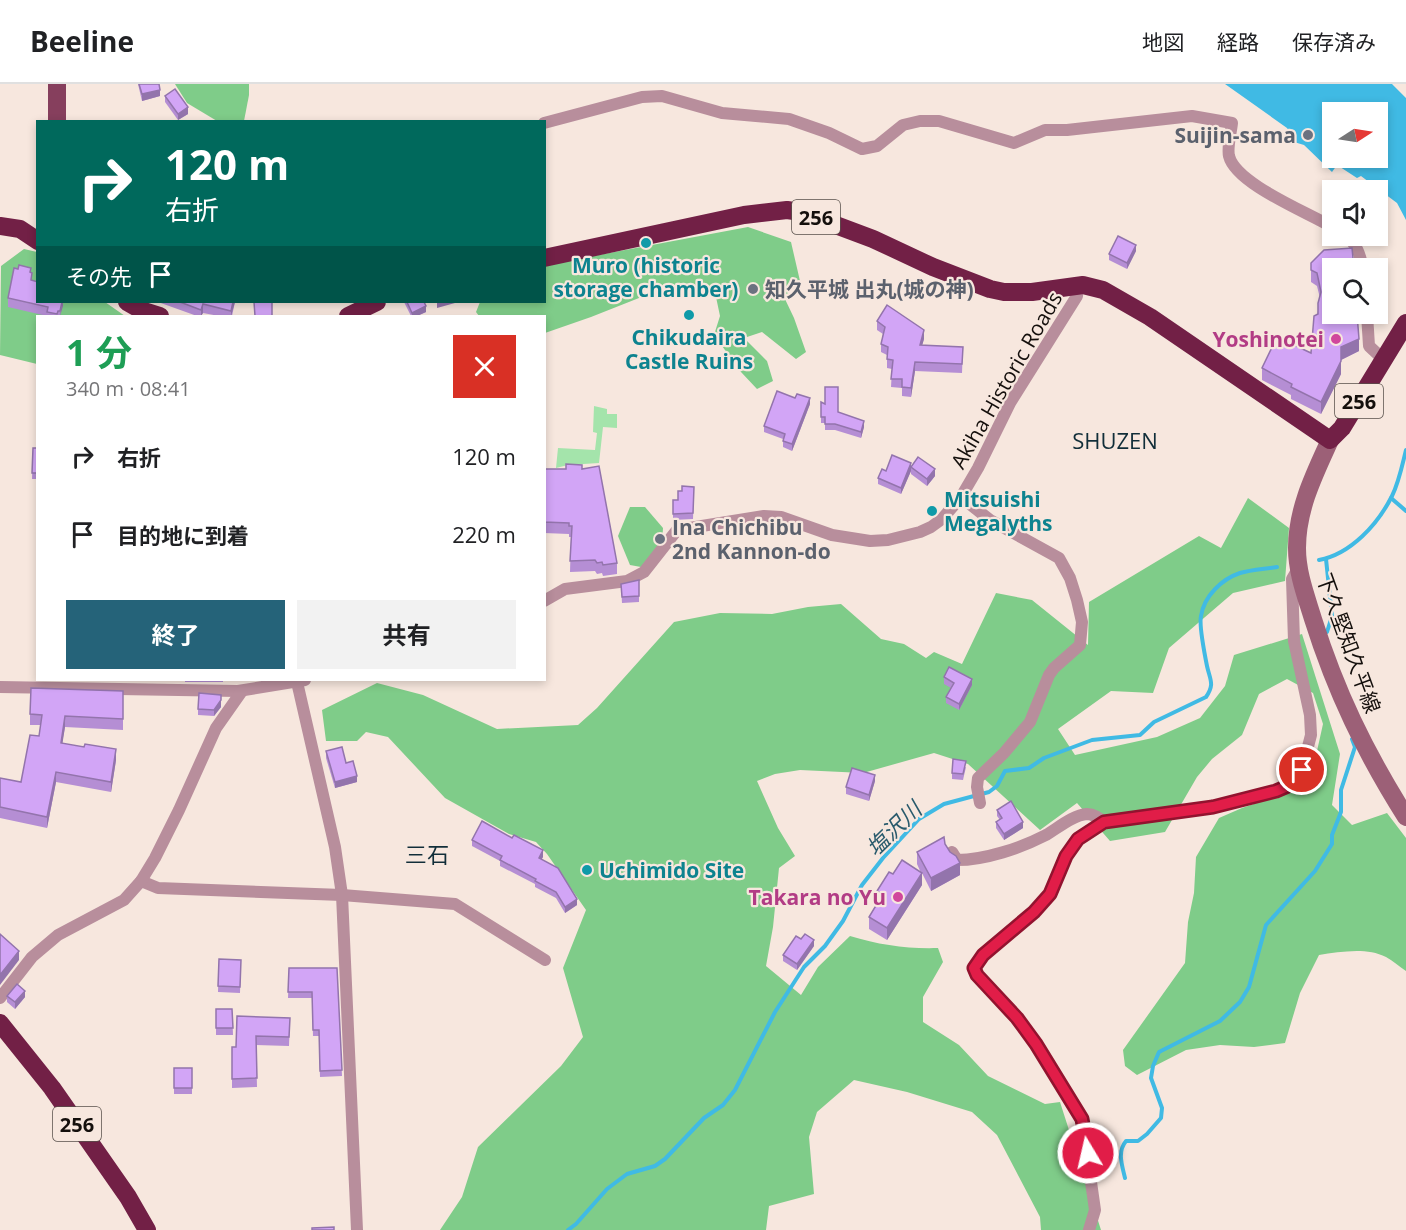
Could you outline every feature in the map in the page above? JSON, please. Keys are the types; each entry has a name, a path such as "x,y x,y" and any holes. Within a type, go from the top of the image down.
{"highway":[{"name":"256","path":"546,258 744,215 787,210 801,212 838,225 990,289 1004,292 1032,292 1078,285 1103,290 1150,317 1329,440 1342,428 1404,326"},
{"path":"0,225 20,229 36,240"},
{"path":"129,303 157,315"},
{"path":"350,315 375,303"},
{"name":"256","path":"0,1023 52,1088 128,1197 147,1229"}],"main road":[{"path":"57,84 57,120"},
{"name":"下久堅知久平線","path":"1329,440 1305,496 1297,548 1299,567 1321,645 1353,725 1406,817"}],"street":[{"path":"546,122 642,97 662,96 722,113 789,119 829,133 862,149 877,146 903,125 921,121 939,121 1014,143 1045,130 1067,130 1192,116 1232,123 1228,154 1234,167 1246,179 1322,222"},
{"name":"Akiha Historic Roads","path":"546,600 565,589 627,581 644,572 677,530 764,516 781,517 832,535 870,542 888,540 931,527 942,519 961,497 1010,403 1077,296 1078,285"},
{"path":"1368,324 1369,346 1384,360"},
{"path":"961,497 990,520 1059,558 1070,578 1082,622 1080,645 1054,668 1030,722 1004,753 978,778 980,803"},
{"path":"1089,1230 1095,1210 1082,1119 1036,1044 1017,1018 977,975 974,968 983,955 1034,912 1050,894 1066,856 1078,839 1104,822 1213,807 1276,791 1290,785 1302,770 1311,735 1310,715 1294,641 1292,579 1299,567"},
{"path":"0,687 242,691 301,681 335,847 342,895 357,1230"},
{"path":"0,998 32,957 49,942 124,900 141,881 170,829 216,728 242,691"},
{"path":"952,852 957,860 971,860 992,855 1043,836 1076,817 1087,814 1097,816 1104,822"},
{"path":"141,881 158,888 342,895 455,904 545,960"}],"green space":[{"path":"175,84 249,84 244,120 215,120 187,103"},
{"path":"748,227 791,242 800,281 784,297 806,352 796,359 762,332 744,338 767,361 773,381 757,389 741,372 714,335 720,316 716,297 670,284 645,289 639,298 546,333 546,315 478,315 476,312 480,303 546,303 546,265"},
{"path":"24,249 36,252 36,303 106,303 124,315 36,315 36,364 0,355 1,266"},
{"path":"594,406 607,409 607,414 617,414 617,428 603,427 599,463 556,468 558,448 595,450 597,433 593,432"},
{"path":"1248,498 1289,528 1285,581 1233,593 1169,648 1153,693 1111,691 1058,729 1075,755 1157,737 1200,718 1225,686 1234,655 1302,634 1340,754 1332,805 1352,825 1387,813 1406,838 1406,971 1386,957 1370,952 1353,951 1319,955 1300,993 1285,1043 1254,1047 1220,1045 1186,1050 1137,1075 1125,1066 1123,1050 1185,963 1196,857 1219,818 1303,787 1315,760 1323,724 1313,693 1287,679 1259,694 1242,735 1212,759 1197,777 1165,832 1110,841 1077,803 1040,830 968,764 934,753 863,773 800,770 775,774 757,781 778,828 795,856 779,868 773,927 766,966 801,995 818,967 850,936 894,946 938,948 943,962 923,997 923,1022 959,1045 988,1076 1045,1104 1060,1102 1101,1230 1041,1230 1040,1217 997,1135 972,1112 907,1092 854,1080 817,1112 809,1137 814,1194 769,1206 766,1230 440,1230 462,1197 478,1147 561,1066 583,1037 563,968 586,910 536,842 509,834 445,798 388,737 366,732 357,741 326,741 322,710 377,683 423,695 497,729 578,725 597,708 674,622 720,613 772,614 841,604 881,639 904,644 926,658 934,652 962,664 996,593 1032,600 1088,645 1089,602 1199,536 1221,548"},
{"path":"630,507 645,507 663,528 662,543 641,567 630,565 618,536"}],"water":[{"path":"1225,84 1392,84 1406,98 1406,220 1397,203 1388,196 1388,180 1366,180 1361,176 1357,178 1342,168 1388,168 1388,102 1322,102 1322,162 1304,145 1294,142 1287,128"}],"building":[{"path":"139,84 159,84 160,90 142,94"},
{"path":"175,89 188,107 178,114 165,96"},
{"path":"1118,236 1136,245 1127,263 1109,254"},
{"name":"Yoshinotei","path":"1352,248 1353,258 1322,258 1322,324 1358,324 1359,339 1341,347 1341,361 1321,402 1291,387 1292,384 1262,368 1277,337 1311,353 1314,316 1318,314 1321,292 1317,273 1311,270 1311,263 1324,250"},
{"path":"19,265 31,268 31,280 36,281 36,303 62,303 57,314 47,312 48,307 8,298 14,268 18,269"},
{"path":"183,303 233,303 231,311 203,304 201,310"},
{"path":"254,303 272,303 272,315 255,315"},
{"path":"407,303 424,303 426,306 412,313"},
{"path":"887,305 924,330 920,345 963,347 962,364 915,362 911,388 902,387 902,379 891,379 893,360 887,359 888,347 881,344 885,327 877,321"},
{"path":"825,387 838,387 838,412 864,421 861,432 835,424 825,424 825,417 821,417 821,402 825,404"},
{"path":"777,391 795,398 797,394 810,398 792,444 783,441 785,434 764,426"},
{"path":"33,448 36,448 36,473 32,473"},
{"path":"892,455 911,463 901,488 878,478 882,469 886,471"},
{"path":"918,457 935,469 927,479 911,467"},
{"path":"566,464 582,465 582,469 599,466 617,563 603,565 602,562 597,563 595,560 570,561 572,526 569,526 569,523 546,522 546,469 566,469"},
{"path":"682,486 694,487 693,513 673,514 673,500 678,500 678,491 682,491"},
{"path":"639,580 639,596 622,597 621,584"},
{"path":"949,667 972,679 959,704 946,697 954,683 944,677"},
{"path":"31,688 123,691 123,719 65,716 61,743 116,749 111,782 56,772 47,817 0,807 0,778 21,782 30,735 39,736 42,715 30,714"},
{"path":"199,693 221,695 221,700 214,710 198,709"},
{"path":"342,747 346,763 353,761 357,776 335,782 326,751"},
{"path":"953,759 966,761 963,774 952,773"},
{"path":"852,768 875,775 869,795 846,787"},
{"path":"1011,801 1023,822 1004,834 996,822 1002,818 997,810"},
{"path":"482,821 512,838 514,835 543,850 539,858 558,868 577,899 565,907 556,892 500,860 502,856 472,840"},
{"path":"944,837 945,844 960,863 931,878 917,852"},
{"path":"902,860 922,873 887,928 869,917 883,894 877,891 889,872 893,874"},
{"path":"0,934 19,951 0,975"},
{"path":"805,934 814,940 797,964 783,955 796,936 801,939"},
{"path":"219,959 241,960 240,987 218,986"},
{"path":"289,968 337,968 342,1070 320,1071 319,1030 313,1030 312,992 288,992"},
{"path":"17,984 25,991 15,1002 7,996"},
{"path":"216,1009 232,1009 233,1028 216,1028"},
{"path":"237,1016 290,1018 289,1037 256,1036 257,1078 232,1079 232,1047 236,1047"},
{"path":"174,1068 192,1068 192,1088 174,1088"},
{"path":"334,1227 334,1230 312,1230 312,1228"}],"waterway":[{"name":"塩沢川","path":"1319,560 1331,557 1352,544 1379,517 1394,491 1406,450"},
{"path":"1391,498 1406,511"},
{"path":"1326,559 1332,616 1327,632"},
{"name":"塩沢川","path":"568,1230 607,1189 627,1174 655,1166 665,1159 704,1118 723,1105 735,1090 775,1012 804,967 825,946 843,921 862,885 919,819 944,804 989,792 997,786 1005,771 1029,768 1044,758 1092,740 1140,735 1154,722 1206,697 1211,682 1201,633 1201,620 1206,602 1215,589 1233,576 1277,567"},
{"path":"1125,1178 1121,1159 1123,1145 1126,1141 1138,1141 1161,1118 1162,1108 1151,1078 1159,1052 1220,1021 1240,1002 1249,987 1266,925 1315,871 1332,844 1332,835 1341,812 1341,790 1355,747 1352,739"}],"place":[{"name":"Suijin-sama","path":"1308,135"},
{"name":"Muro (historic storage chamber)","path":"646,243"},
{"name":"知久平城 出丸(城の神)","path":"753,289"},
{"name":"Chikudaira Castle Ruins","path":"689,315"},
{"name":"Yoshinotei","path":"1336,339"},
{"name":"Mitsuishi Megalyths","path":"932,511"},
{"name":"Ina Chichibu 2nd Kannon-do","path":"660,539"},
{"name":"Uchimido Site","path":"587,870"},
{"name":"Takara no Yu","path":"898,897"}],"district":[{"name":"SHUZEN","path":"1115,440"},
{"name":"三石","path":"427,854"}],"route":[{"path":"1088,1153 1082,1119 1036,1044 1017,1018 977,975 974,968 983,955 1011,933 1050,894 1066,856 1078,839 1104,822 1213,807 1276,791 1290,785 1302,770"}]}
